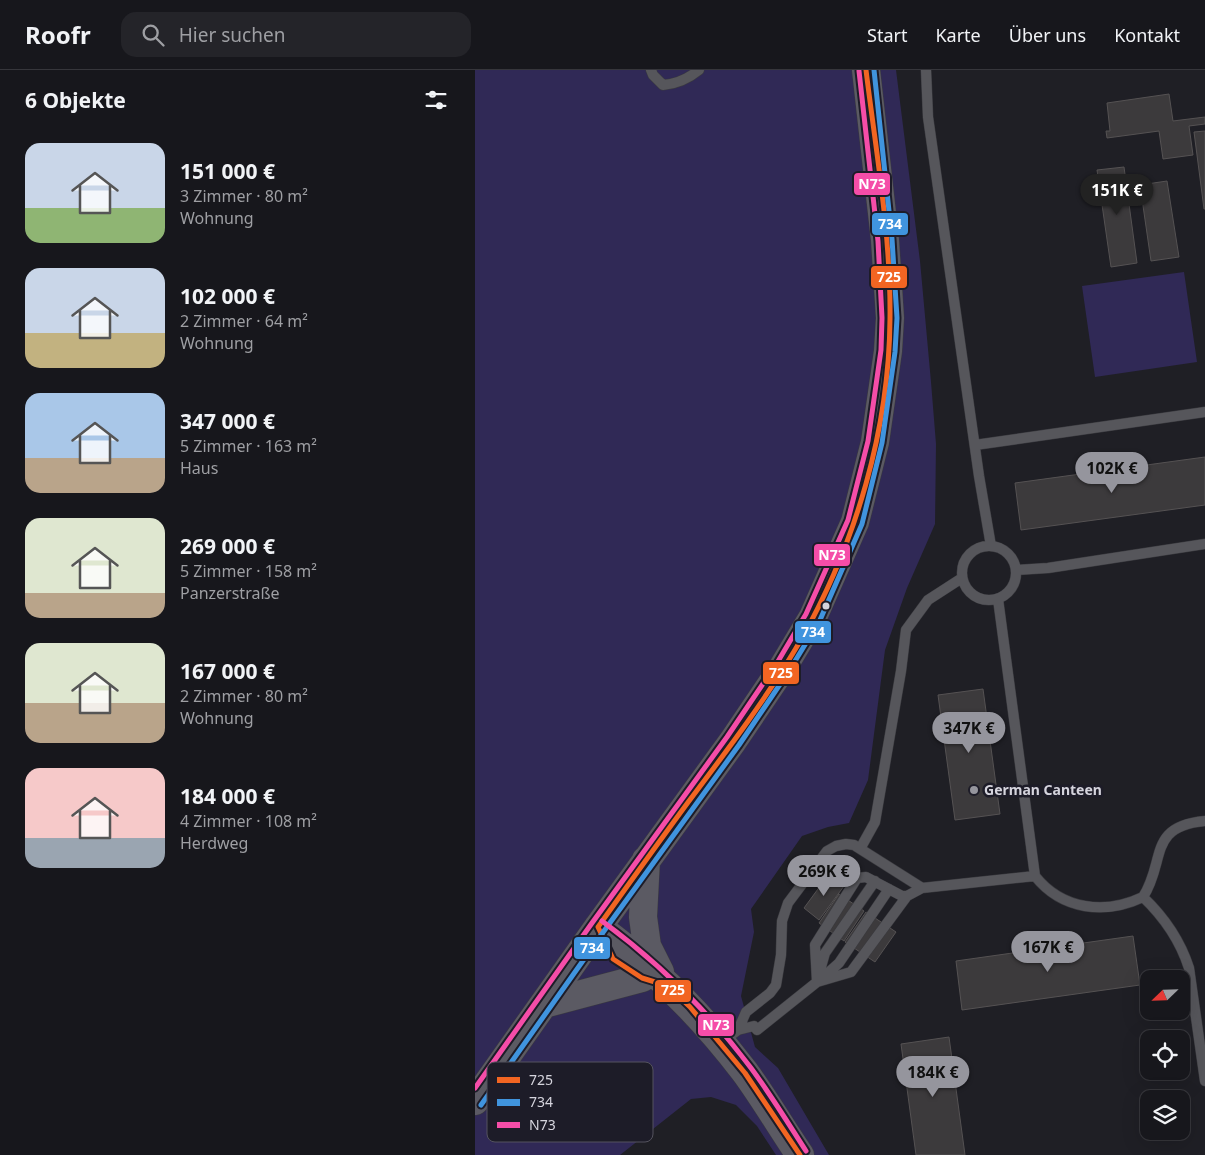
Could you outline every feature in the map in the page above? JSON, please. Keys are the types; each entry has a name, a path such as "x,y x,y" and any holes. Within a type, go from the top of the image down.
{"main road":[{"path":"503,1062 749,718 813,617 855,522 875,442 883,395 890,318 885,240 866,70"},
{"path":"646,860 643,917 647,946 668,986"},
{"path":"598,927 613,958 642,978 668,986"},
{"path":"598,927 630,950 690,1007 729,1036 745,1072 800,1155"},
{"path":"544,1004 642,978"},
{"path":"475,1101 487,1084"}],"lane":[{"path":"651,70 653,75 663,85 674,84 690,78 699,70"},
{"path":"926,70 928,117 991,546"},
{"path":"975,445 1205,412"},
{"path":"1016,570 1048,568 1205,544"},
{"path":"991,546 1003,550 1012,558 1016,570 1015,582 1008,593 998,599 979,598 965,586 962,578 963,567 973,551 991,546"},
{"path":"860,849 875,822 901,671 906,630 928,600 962,578"},
{"path":"998,599 1035,876 1044,887 1070,903 1091,907 1129,904 1143,897 1151,884 1157,857 1164,838 1191,822 1205,821"},
{"path":"729,1036 746,1012 771,993 776,985 781,954 782,921 788,903 796,890 827,852 836,846 854,845 923,888"},
{"path":"817,982 851,972 907,896 923,888 1035,876"},
{"path":"817,982 815,945 857,878 866,877 902,896 907,896"},
{"path":"817,982 825,953 875,882"},
{"path":"729,1036 754,1026 757,1030 839,963 889,889"},
{"path":"1143,897 1154,907 1184,950 1189,968 1205,1081"}],"shaded area":[{"path":"475,70 896,70 920,261 931,382 936,444 935,524 907,588 885,650 868,780 849,823 828,827 802,836 751,909 754,932 741,996 755,1047 778,1068 829,1155 776,1155 757,1126 736,1105 711,1097 691,1099 653,1129 653,1062 487,1062 487,1142 636,1142 620,1155 475,1155"},
{"path":"1184,272 1197,362 1095,377 1082,286"}],"building":[{"path":"1169,94 1173,121 1205,117 1205,124 1189,126 1193,155 1163,159 1159,131 1107,138 1106,131 1110,131 1107,103"},
{"path":"1205,131 1205,209 1204,209 1194,132"},
{"path":"1124,167 1137,263 1111,267 1097,170"},
{"path":"1167,181 1179,257 1151,261 1140,185"},
{"path":"1205,457 1205,505 1021,530 1015,483"},
{"path":"983,689 1000,814 955,820 938,695"},
{"path":"829,874 844,886 819,920 804,908"},
{"path":"839,894 864,911 844,941 819,923"},
{"path":"866,912 896,932 875,962 845,942"},
{"path":"1133,936 1140,985 962,1010 956,961"},
{"path":"949,1037 965,1155 916,1155 901,1044"}],"transit line":[{"name":"725","path":"800,1155 745,1073 690,1007 668,986 642,978 613,959 598,927 748,721 802,638 838,563 866,484 883,402 888,361 890,319 888,256 866,70"},
{"name":"734","path":"511,1062 739,745 789,671 820,620 862,524 882,443 895,352 897,318 892,239 874,70"},
{"name":"N73","path":"493,1062 727,737 777,663 806,614 848,520 868,441 881,350 882,318 878,241 859,71"},
{"name":"N73","path":"602,921 663,971 718,1027 758,1078 806,1151"},
{"name":"N73","path":"475,1088 487,1071"},
{"name":"734","path":"481,1105 487,1097"}],"place":[{"name":"German Canteen","path":"974,790"}]}
